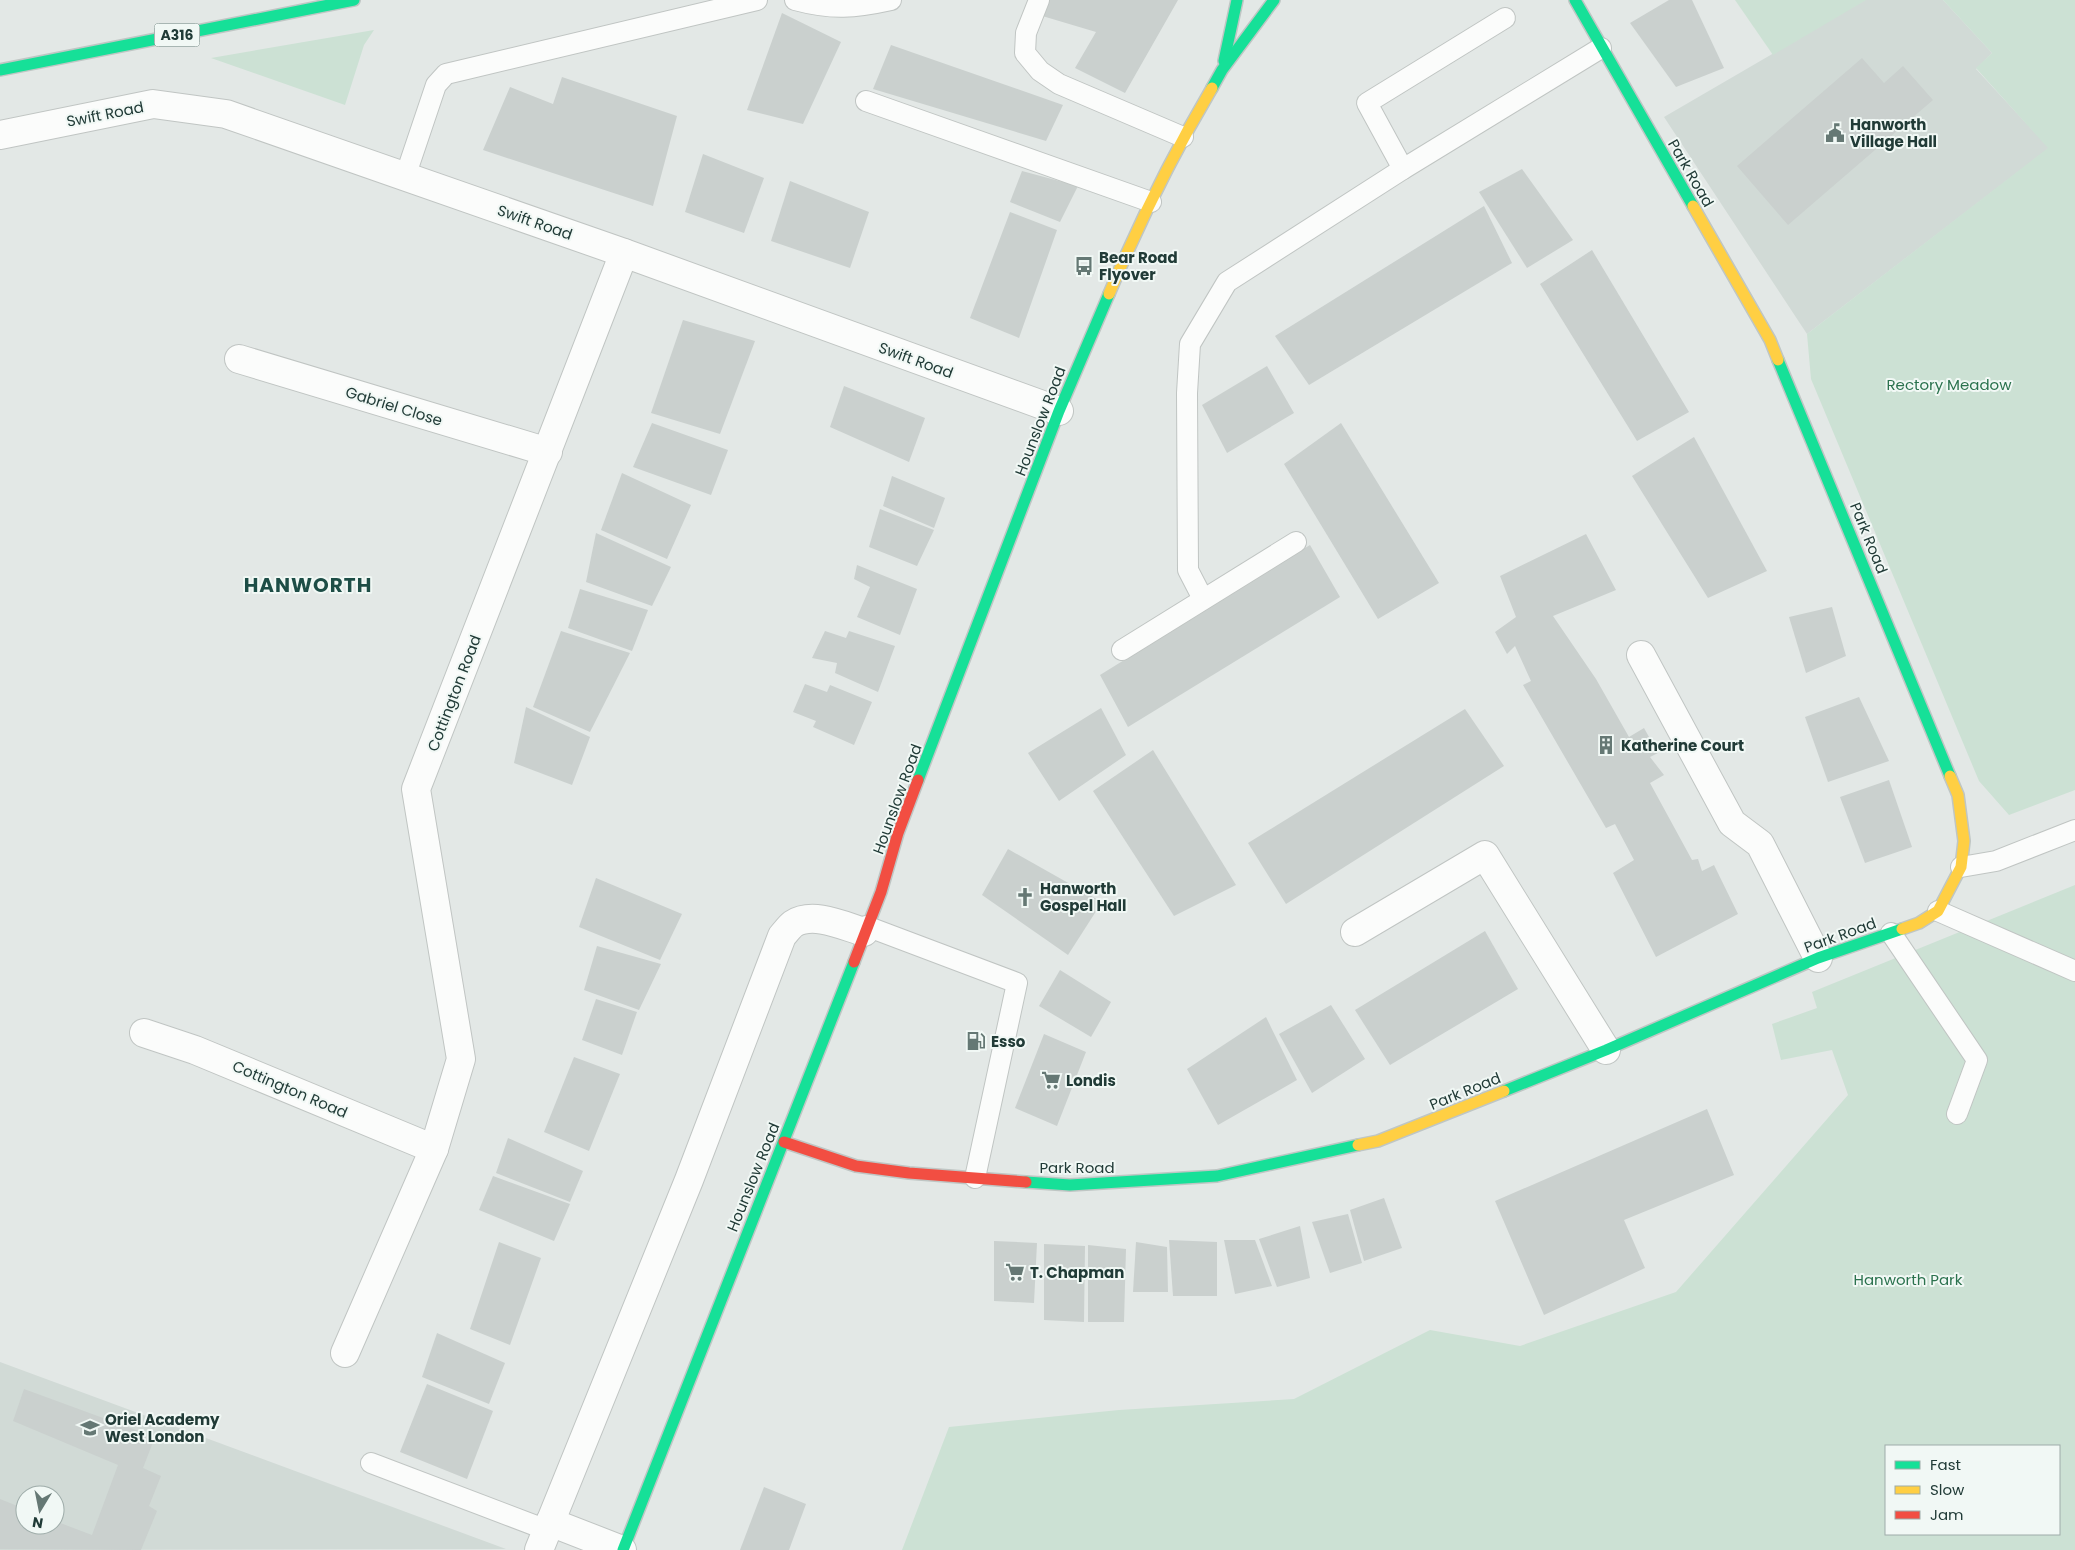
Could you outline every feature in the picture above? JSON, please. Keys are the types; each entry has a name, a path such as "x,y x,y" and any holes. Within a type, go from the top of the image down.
{"main road":[{"name":"A316","path":"0,70 354,0"},
{"name":"Hounslow Road","path":"1222,70 1237,0"},
{"name":"Hounslow Road","path":"622,1550 881,892 898,832 1084,348 1134,234 1183,136 1222,70 1274,0"},
{"name":"Park Road","path":"784,1142 856,1166 909,1173 1070,1186 1217,1176 1378,1141 1606,1050 1818,958 1919,923 1938,910 1961,867 1964,841 1958,795 1770,340 1574,0"}],"street":[{"name":"Swift Road","path":"0,135 153,104 226,114 624,253 1059,411"},
{"name":"Cottington Road","path":"345,1353 434,1149 461,1059 416,789 624,253"},
{"name":"Gabriel Close","path":"240,359 548,452"},
{"path":"1641,655 1732,823 1760,844 1818,958"},
{"path":"1355,932 1485,855 1606,1050"},
{"path":"622,1550 545,1534 689,1180 782,936 793,924 808,919 865,929"},
{"name":"Cottington Road","path":"144,1033 195,1050 434,1149"}],"lane":[{"path":"405,177 436,85 446,74 758,0"},
{"path":"795,0 824,8 842,8 891,0"},
{"path":"1039,0 1026,33 1025,53 1040,71 1059,84 1183,136"},
{"path":"1403,169 1367,104 1505,18"},
{"path":"1203,599 1188,570 1187,393 1190,344 1227,282 1403,169 1601,48"},
{"path":"866,101 1150,202"},
{"path":"1122,650 1296,542"},
{"path":"1961,867 1996,861 2075,830"},
{"path":"1938,910 2075,971"},
{"path":"865,929 1018,983 975,1178"},
{"path":"1891,933 1977,1060 1957,1114"},
{"path":"371,1463 545,1534"}],"shaded area":[{"path":"1865,0 1943,0 1992,53 1976,69 2049,148 1807,334 1664,117"},
{"name":"Oriel Academy West London","path":"0,1362 506,1549 0,1550"}],"green space":[{"path":"1735,0 1866,0 1773,55"},
{"name":"Rectory Meadow","path":"1943,0 2075,0 2075,790 2009,815 1979,781 1811,379 1807,334 2048,148 1976,68 1992,53"},
{"path":"374,30 364,45 345,105 211,58"},
{"name":"Hanworth Park","path":"2075,885 2075,1550 902,1550 949,1427 1119,1410 1294,1399 1430,1330 1520,1346 1676,1292 1848,1095 1832,1050 1781,1060 1772,1024 1817,1008 1812,992"}],"building":[{"path":"1044,0 1178,0 1125,93 1075,68 1096,32 1039,15"},
{"path":"1669,0 1692,0 1724,68 1676,87 1630,23"},
{"path":"782,13 841,42 803,124 747,110"},
{"path":"891,45 1063,105 1046,141 873,89"},
{"name":"Hanworth Village Hall","path":"1862,58 1884,83 1903,66 1933,100 1788,225 1737,166"},
{"path":"562,77 677,116 653,206 483,150 510,87 553,104"},
{"path":"703,154 764,178 744,233 685,212"},
{"path":"1522,169 1573,240 1527,268 1479,192"},
{"path":"1022,171 1078,186 1060,222 1010,202"},
{"path":"790,181 869,212 850,268 771,241"},
{"path":"1484,206 1512,263 1309,385 1275,336"},
{"path":"1010,212 1057,230 1019,338 970,318"},
{"path":"1592,250 1689,412 1637,441 1540,284"},
{"path":"683,320 755,341 720,434 651,413"},
{"path":"1267,366 1294,413 1227,453 1202,405"},
{"path":"844,386 925,418 909,462 830,427"},
{"path":"652,423 728,450 711,495 633,467"},
{"path":"1341,423 1439,583 1378,619 1284,464"},
{"path":"1694,437 1767,571 1708,598 1632,476"},
{"path":"622,473 691,505 667,559 601,530"},
{"path":"892,476 945,498 934,528 883,506"},
{"path":"880,509 934,530 917,566 869,547"},
{"path":"596,533 671,567 652,606 586,582"},
{"name":"Katherine Court","path":"1586,534 1616,590 1553,616 1596,679 1629,737 1644,728 1658,753 1650,757 1664,775 1650,783 1692,860 1698,859 1702,871 1714,865 1738,914 1656,957 1613,873 1634,860 1615,824 1606,828 1523,685 1531,681 1515,646 1507,654 1495,632 1516,617 1500,576"},
{"path":"1310,545 1340,597 1128,727 1100,675"},
{"path":"857,565 917,589 900,635 857,617 870,587 854,579"},
{"path":"580,589 648,610 632,651 568,628"},
{"path":"1832,607 1846,656 1806,673 1789,617"},
{"path":"561,631 630,653 590,732 533,707"},
{"path":"825,631 846,638 849,631 895,646 878,692 835,673 837,663 812,658"},
{"path":"805,684 827,692 830,685 872,702 854,745 813,727 816,721 793,712"},
{"path":"1859,697 1889,761 1828,782 1805,717"},
{"path":"526,707 590,737 572,785 514,763"},
{"path":"1101,708 1126,755 1059,801 1028,753"},
{"path":"1465,709 1504,766 1286,904 1248,843"},
{"path":"1153,750 1236,885 1174,916 1093,791"},
{"path":"1889,780 1912,847 1865,863 1840,797"},
{"path":"1008,849 1102,902 1068,955 982,895"},
{"path":"596,878 682,914 660,960 579,927"},
{"path":"1485,931 1518,989 1390,1065 1355,1010"},
{"path":"597,946 661,964 639,1010 584,990"},
{"path":"1060,970 1111,1002 1091,1037 1039,1006"},
{"path":"596,999 637,1012 622,1055 582,1040"},
{"path":"1331,1005 1365,1059 1312,1093 1279,1034"},
{"path":"1266,1017 1297,1080 1218,1125 1187,1069"},
{"name":"Londis","path":"1044,1034 1086,1052 1057,1126 1015,1108"},
{"path":"574,1057 620,1074 589,1151 544,1132"},
{"path":"1707,1109 1734,1175 1624,1220 1645,1268 1544,1315 1495,1201"},
{"path":"508,1138 583,1171 570,1202 496,1173"},
{"path":"493,1176 570,1204 554,1241 479,1210"},
{"path":"1384,1198 1402,1248 1364,1261 1350,1210"},
{"path":"1348,1214 1362,1263 1330,1273 1312,1222"},
{"path":"1300,1226 1310,1278 1277,1287 1259,1239"},
{"path":"1169,1240 1217,1242 1217,1296 1173,1296"},
{"path":"1224,1240 1255,1240 1272,1286 1235,1294"},
{"name":"T. Chapman","path":"994,1241 1037,1243 1034,1303 994,1301"},
{"path":"499,1242 541,1258 510,1345 470,1329"},
{"path":"1136,1242 1167,1247 1168,1292 1133,1292"},
{"path":"1044,1244 1085,1246 1084,1322 1044,1320"},
{"path":"1088,1245 1126,1249 1124,1322 1088,1322"},
{"path":"437,1333 505,1363 489,1404 422,1377"},
{"path":"427,1384 493,1411 467,1479 400,1452"},
{"path":"24,1389 155,1437 143,1468 161,1476 149,1506 157,1511 141,1550 0,1549 0,1499 15,1505 15,1535 65,1535 65,1525 92,1535 118,1465 13,1421"},
{"path":"764,1487 806,1504 789,1550 740,1550"}],"traffic: fast":[{"path":"0,70 354,0"},
{"path":"1224,61 1237,0"},
{"path":"1212,88 1222,70 1274,0"},
{"path":"1575,0 1693,206"},
{"path":"918,780 1059,411 1109,294"},
{"path":"1778,360 1950,776"},
{"path":"1504,1091 1606,1050 1818,958 1902,929"},
{"path":"623,1550 854,962"},
{"path":"1026,1182 1070,1185 1217,1176 1358,1145"}],"traffic: slow":[{"path":"1109,294 1157,189 1212,88"},
{"path":"1693,206 1770,340 1778,360"},
{"path":"1902,929 1919,923 1938,911 1961,867 1964,841 1958,795 1950,776"},
{"path":"1358,1145 1378,1141 1504,1091"}],"traffic: jam":[{"path":"854,962 881,892 898,833 918,780"},
{"path":"784,1142 856,1166 909,1173 1026,1182"}],"place":[{"name":"Hanworth Village Hall","path":"1835,133"},
{"name":"Bear Road Flyover","path":"1084,266"},
{"name":"Katherine Court","path":"1606,745"},
{"name":"Hanworth Gospel Hall","path":"1025,897"},
{"name":"Esso","path":"976,1041"},
{"name":"Londis","path":"1051,1080"},
{"name":"T. Chapman","path":"1015,1272"},
{"name":"Oriel Academy West London","path":"90,1428"}],"district":[{"name":"HANWORTH","path":"308,585"}]}
